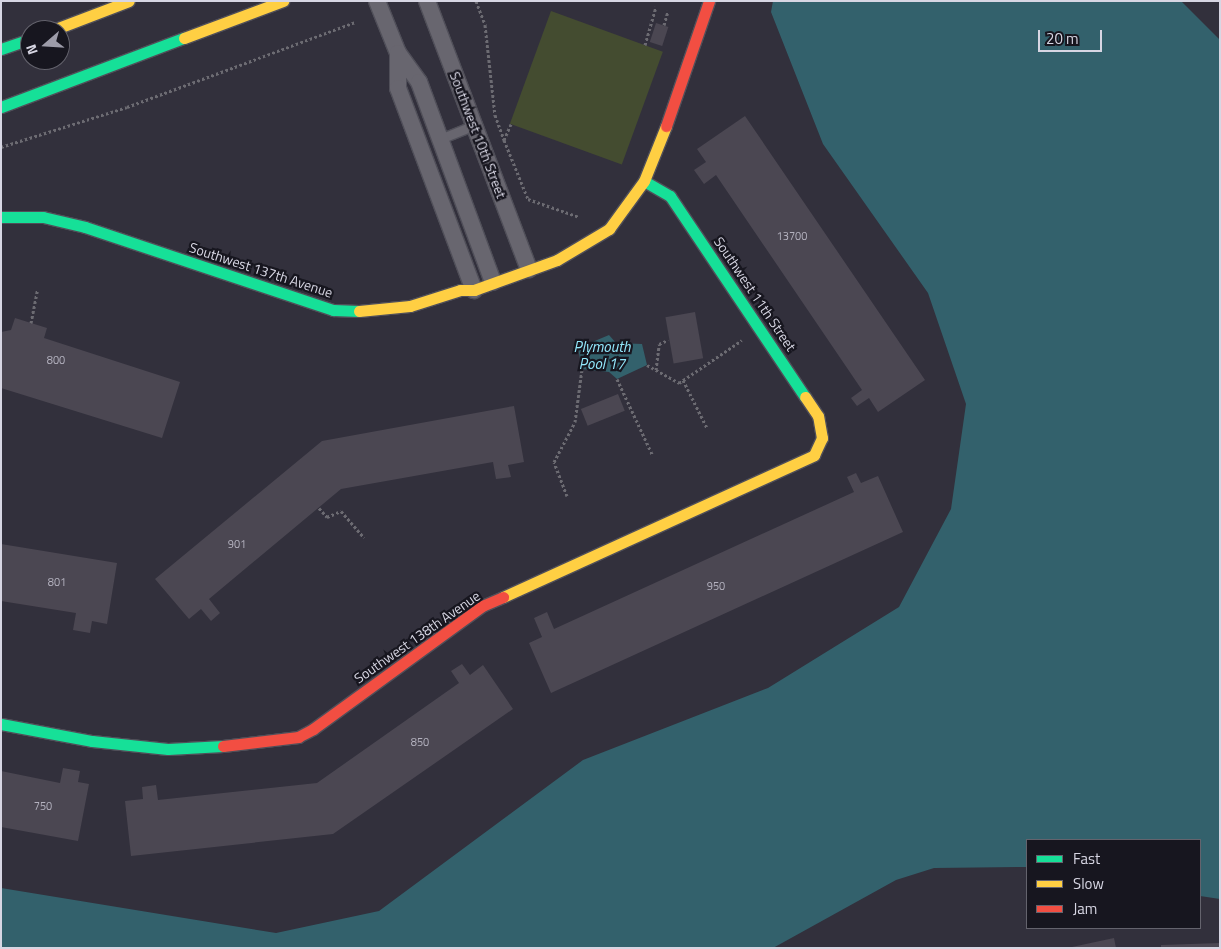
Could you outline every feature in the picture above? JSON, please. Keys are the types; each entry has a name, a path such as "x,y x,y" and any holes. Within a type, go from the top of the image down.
{"street":[{"path":"70,24 130,1"},
{"path":"1,107 283,1"},
{"path":"377,1 398,53 419,82 494,282"},
{"name":"Southwest 10th Street","path":"427,1 529,269"},
{"name":"Southwest 137th Avenue","path":"1,217 43,217 85,227 333,310 370,312 410,306 460,290 474,290 557,260 604,235 644,182 682,85 708,1"},
{"path":"1,49 20,42"},
{"path":"398,53 398,88 474,290"},
{"name":"Southwest 11th Street","path":"644,182 670,196 760,325 818,416 822,438"},
{"name":"Southwest 138th Avenue","path":"1,724 92,741 168,749 198,749 298,737 314,729 482,606 814,455 822,438"}],"lane":[{"path":"440,139 474,126"}],"path":[{"path":"476,1 484,26 495,115 528,199 579,217"},
{"path":"645,45 656,6"},
{"path":"664,25 668,11"},
{"path":"1,147 127,107 356,22"},
{"path":"504,140 511,124"},
{"path":"31,323 37,291"},
{"path":"646,365 679,383 760,325"},
{"path":"656,370 659,344 668,340"},
{"path":"567,496 554,462 575,422 582,369"},
{"path":"617,379 652,454"},
{"path":"683,380 707,428"},
{"path":"319,508 327,517 341,511 364,537"}],"green space":[{"path":"551,11 663,52 622,164 510,124"}],"water":[{"path":"773,1 1181,1 1220,40 1220,899 1201,896 1201,839 1026,839 1026,867 934,868 896,880 773,948 1,948 1,888 276,933 379,911 583,760 768,688 899,607 951,509 966,404 928,293 823,144 771,12"},
{"name":"Plymouth Pool 17","path":"609,335 616,343 642,344 647,365 617,379 609,372 582,369 578,348"}],"building":[{"path":"656,23 668,27 662,46 650,42"},
{"path":"745,116 925,380 878,412 869,398 857,406 851,398 862,390 716,175 704,184 694,170 706,162 697,149"},
{"path":"695,312 703,358 674,363 665,317"},
{"path":"15,318 47,328 44,338 180,382 162,438 1,388 1,332 11,330"},
{"path":"618,394 625,411 588,426 581,409"},
{"path":"514,406 524,462 508,465 511,477 496,479 493,462 341,489 209,599 220,613 211,621 201,609 189,619 155,579 322,441"},
{"path":"856,473 861,483 878,476 903,532 551,693 529,643 542,637 534,618 547,612 554,629 854,492 847,477"},
{"path":"1,544 117,563 107,624 92,621 90,633 73,630 76,613 1,601"},
{"path":"462,664 470,675 483,665 513,709 333,834 131,856 125,801 143,799 142,787 156,785 158,800 317,783 459,683 451,671"},
{"path":"63,768 80,771 78,782 89,784 78,841 1,827 1,771 60,783"},
{"path":"1114,938 1116,948 1072,948 1072,947"},
{"path":"1220,943 1220,948 1161,948 1161,945"}],"traffic: fast":[{"path":"1,107 184,38"},
{"path":"1,49 20,42"},
{"path":"644,181 670,196 805,397"},
{"path":"1,217 43,217 85,227 333,310 359,311"},
{"path":"1,724 92,741 168,749 223,746"}],"traffic: slow":[{"path":"70,24 129,1"},
{"path":"184,38 283,1"},
{"path":"359,311 410,306 460,290 474,290 557,260 609,229 644,181 666,126"},
{"path":"503,597 814,455 822,438 818,416 805,397"}],"traffic: jam":[{"path":"666,126 709,1"},
{"path":"223,746 298,737 313,729 482,606 503,597"}]}
